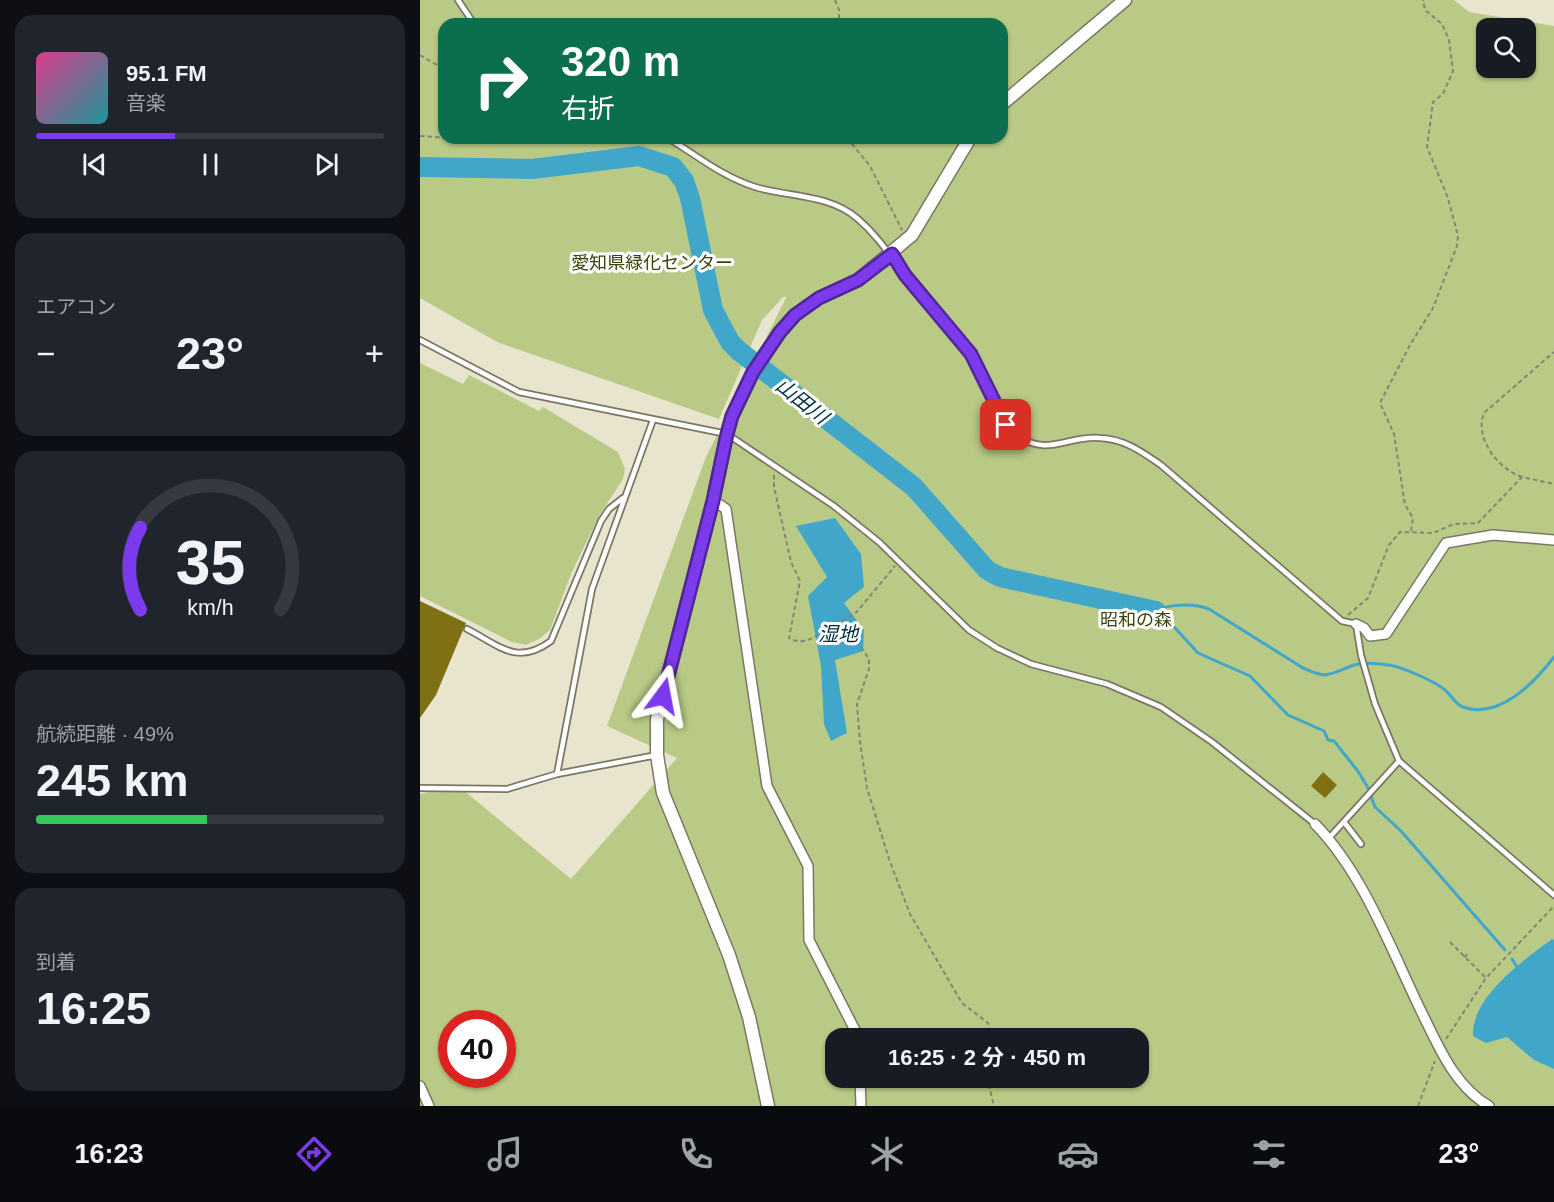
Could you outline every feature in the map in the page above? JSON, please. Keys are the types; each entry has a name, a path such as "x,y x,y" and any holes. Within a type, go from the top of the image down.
{"street":[{"path":"1008,99 1125,0"},
{"path":"768,1106 749,1017 729,955 663,793 657,755 657,719 713,501 732,416 762,355 795,315 819,298 858,280 912,235 966,144"},
{"path":"713,501 726,509 767,786 808,866 809,940 854,1028"},
{"path":"1356,624 1364,628 1370,636 1386,634 1446,543 1493,535 1554,540"},
{"path":"1315,824 1329,838 1352,871 1451,1070 1489,1106"},
{"path":"420,1086 429,1106"},
{"path":"860,1088 861,1106"}],"lane":[{"path":"458,0 470,18"},
{"path":"678,144 722,172 753,186 826,202 848,211 892,254 905,275 971,354 998,411 1015,434 1045,447 1083,437 1121,441 1134,447 1161,465 1342,621 1356,624 1366,673 1399,761 1554,895"},
{"path":"420,340 519,392 727,434 834,507 900,562 969,630 997,648 1031,664 1107,684 1161,707 1212,742 1301,810 1315,824"},
{"path":"557,774 592,589 653,420"},
{"path":"467,629 511,652 525,655 540,649 551,640 601,522 609,509 625,497"},
{"path":"420,788 507,789 557,774 657,755"},
{"path":"1329,838 1399,761"},
{"path":"1344,822 1362,844"}],"path":[{"path":"835,0 839,18"},
{"path":"1411,531 1413,518 1405,505 1397,448 1380,403 1410,345 1433,308 1455,254 1458,236 1448,198 1426,147 1433,102 1443,94 1453,71 1449,40 1442,24 1425,10 1423,0"},
{"path":"420,55 438,66"},
{"path":"420,136 438,137"},
{"path":"852,144 870,166 903,232"},
{"path":"1522,477 1510,473 1485,443 1480,424 1484,413 1554,352"},
{"path":"774,466 774,488 791,562 800,581 789,638 796,642 806,641 835,623 854,615 900,562"},
{"path":"835,623 861,647 869,659 869,669 857,704 860,742 867,788 889,859 910,914 962,1003 988,1023 989,1028"},
{"path":"1418,1106 1440,1051 1486,978 1554,906"},
{"path":"1450,942 1486,978"},
{"path":"1464,957 1469,952"},
{"path":"990,1088 994,1106"}],"green space":[{"name":"昭和の森","path":"420,0 1454,0 1469,12 1505,18 1476,18 1476,78 1536,78 1536,23 1554,26 1554,1106 420,1106 420,794 457,785 571,879 677,758 607,726 706,457 786,298 784,296 762,320 719,419 499,343 420,298"},
{"path":"420,363 463,384 469,375 539,411 543,407 618,452 625,469 623,479 599,516 571,574 550,630 539,639 526,645 512,642 420,596"}],"water":[{"name":"湿地","path":"835,518 861,554 864,587 844,603 864,630 863,651 835,660 847,733 831,741 824,724 821,666 808,596 827,577 796,526"},
{"path":"1552,939 1554,940 1554,1069 1534,1060 1507,1037 1486,1043 1473,1036 1475,1021 1490,994 1514,969"}],"building":[{"path":"420,601 466,623 436,695 420,718"},
{"path":"1323,772 1337,785 1325,798 1311,786"}],"waterway":[{"name":"山田川","path":"420,167 532,169 639,156 673,167 684,181 690,198 713,310 730,342 739,351 914,487 987,570 1000,577 1156,611"},
{"path":"1505,950 1401,831 1375,807 1367,786 1357,770 1334,741 1328,740 1324,731 1288,715 1250,676 1198,653 1166,618 1156,611 1182,605 1209,609 1303,668 1322,675 1365,663 1394,666 1435,683 1460,706 1476,710 1490,708 1515,696 1537,677 1554,657"},
{"path":"1512,959 1517,967"}],"route":[{"path":"663,696 679,626 713,501 732,416 762,355 795,315 819,298 858,280 892,254 905,275 971,354 1006,425"}],"park label":[{"name":"愛知県緑化センター","path":"652,263"}]}
